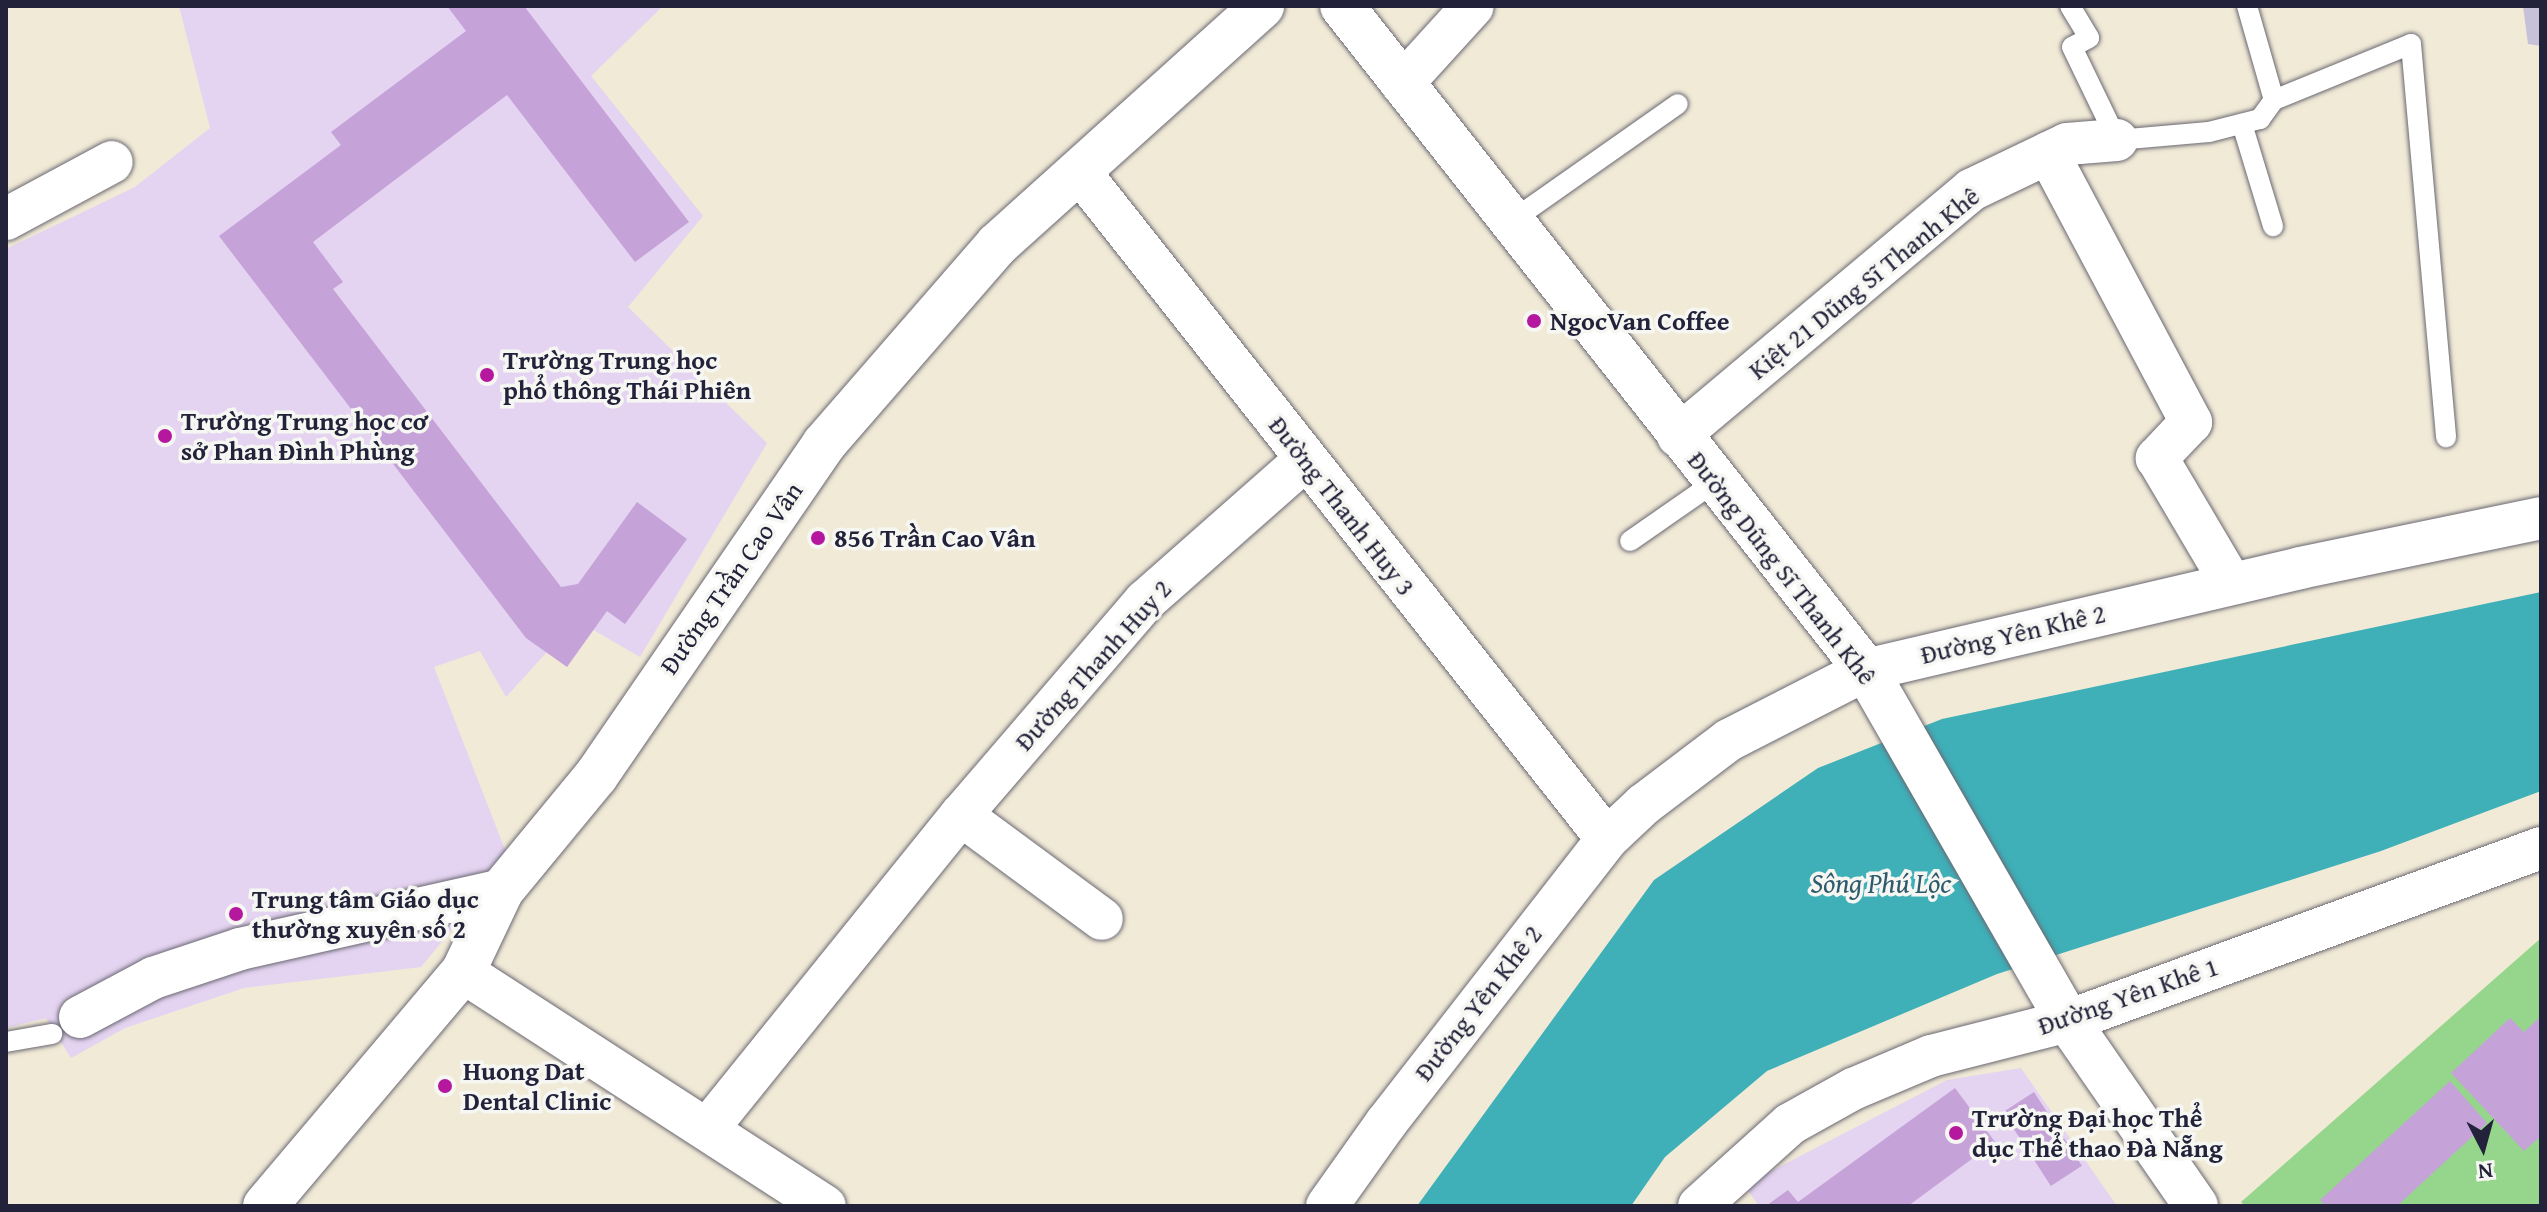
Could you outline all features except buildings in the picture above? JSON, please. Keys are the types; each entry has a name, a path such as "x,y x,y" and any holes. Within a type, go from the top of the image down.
{"main road":[{"name":"Đường Trần Cao Vân","path":"265,1206 463,972 502,890 596,776 824,444 997,245 1262,6"},
{"name":"Đường Dũng Sĩ Thanh Khê","path":"1342,6 1678,436 1866,670 2068,1021 2196,1206"}],"street":[{"path":"1402,84 1473,6"},
{"name":"Kiệt 21 Dũng Sĩ Thanh Khê","path":"1678,436 1971,190 2067,144 2117,140"},
{"path":"2048,153 2191,422 2157,458 2231,583"},
{"path":"6,219 112,162"},
{"name":"Đường Thanh Huy 3","path":"1079,171 1607,839"},
{"name":"Đường Thanh Huy 2","path":"709,1127 961,815 1145,601 1305,460"},
{"name":"Đường Yên Khê 2","path":"1327,1206 1395,1110 1607,839 1643,805 1729,740 1866,670 2231,583 2541,518"},
{"path":"961,815 1102,919"},
{"name":"Đường Yên Khê 1","path":"1699,1206 1790,1124 1853,1089 1931,1056 2068,1021 2541,848"},
{"path":"66,1026 153,978 240,949 502,890"},
{"path":"463,972 709,1127 825,1206"}],"lane":[{"path":"2070,6 2089,38 2072,47 2117,140"},
{"path":"2247,6 2274,100"},
{"name":"Kiệt 21 Dũng Sĩ Thanh Khê","path":"2117,140 2260,119 2274,100 2411,44 2446,437"},
{"path":"1510,222 1678,104"},
{"path":"2242,124 2273,226"},
{"path":"1630,541 1715,482"},
{"path":"6,1042 66,1026"}],"shaded area":[{"path":"179,6 663,6 591,76 703,216 628,307 767,443 640,657 576,620 506,697 480,651 434,667 509,860 421,967 244,988 125,1028 71,1058 46,1018 6,1028 6,249 135,187 210,128"},
{"path":"2523,6 2541,6 2541,46 2528,44"},
{"name":"Trường Đại học Thể dục Thể thao Đà Nẵng","path":"2021,1068 2117,1206 1759,1206 1744,1185 1947,1080"}],"green space":[{"path":"2541,938 2541,1206 2245,1206 2241,1202"}],"water":[{"name":"Sông Phú Lộc","path":"2541,592 2541,791 2381,851 1997,974 1767,1071 1665,1157 1631,1206 1417,1206 1654,880 1818,768 1942,719"}],"place":[{"name":"NgocVan Coffee","path":"1534,321"},
{"name":"Trường Trung học phổ thông Thái Phiên","path":"487,375"},
{"name":"Trường Trung học cơ sở Phan Đình Phùng","path":"165,436"},
{"name":"856 Trần Cao Vân","path":"818,538"},
{"name":"Trung tâm Giáo dục thường xuyên số 2","path":"236,914"},
{"name":"Huong Dat Dental Clinic","path":"445,1086"},
{"name":"Trường Đại học Thể dục Thể thao Đà Nẵng","path":"1956,1133"}]}
